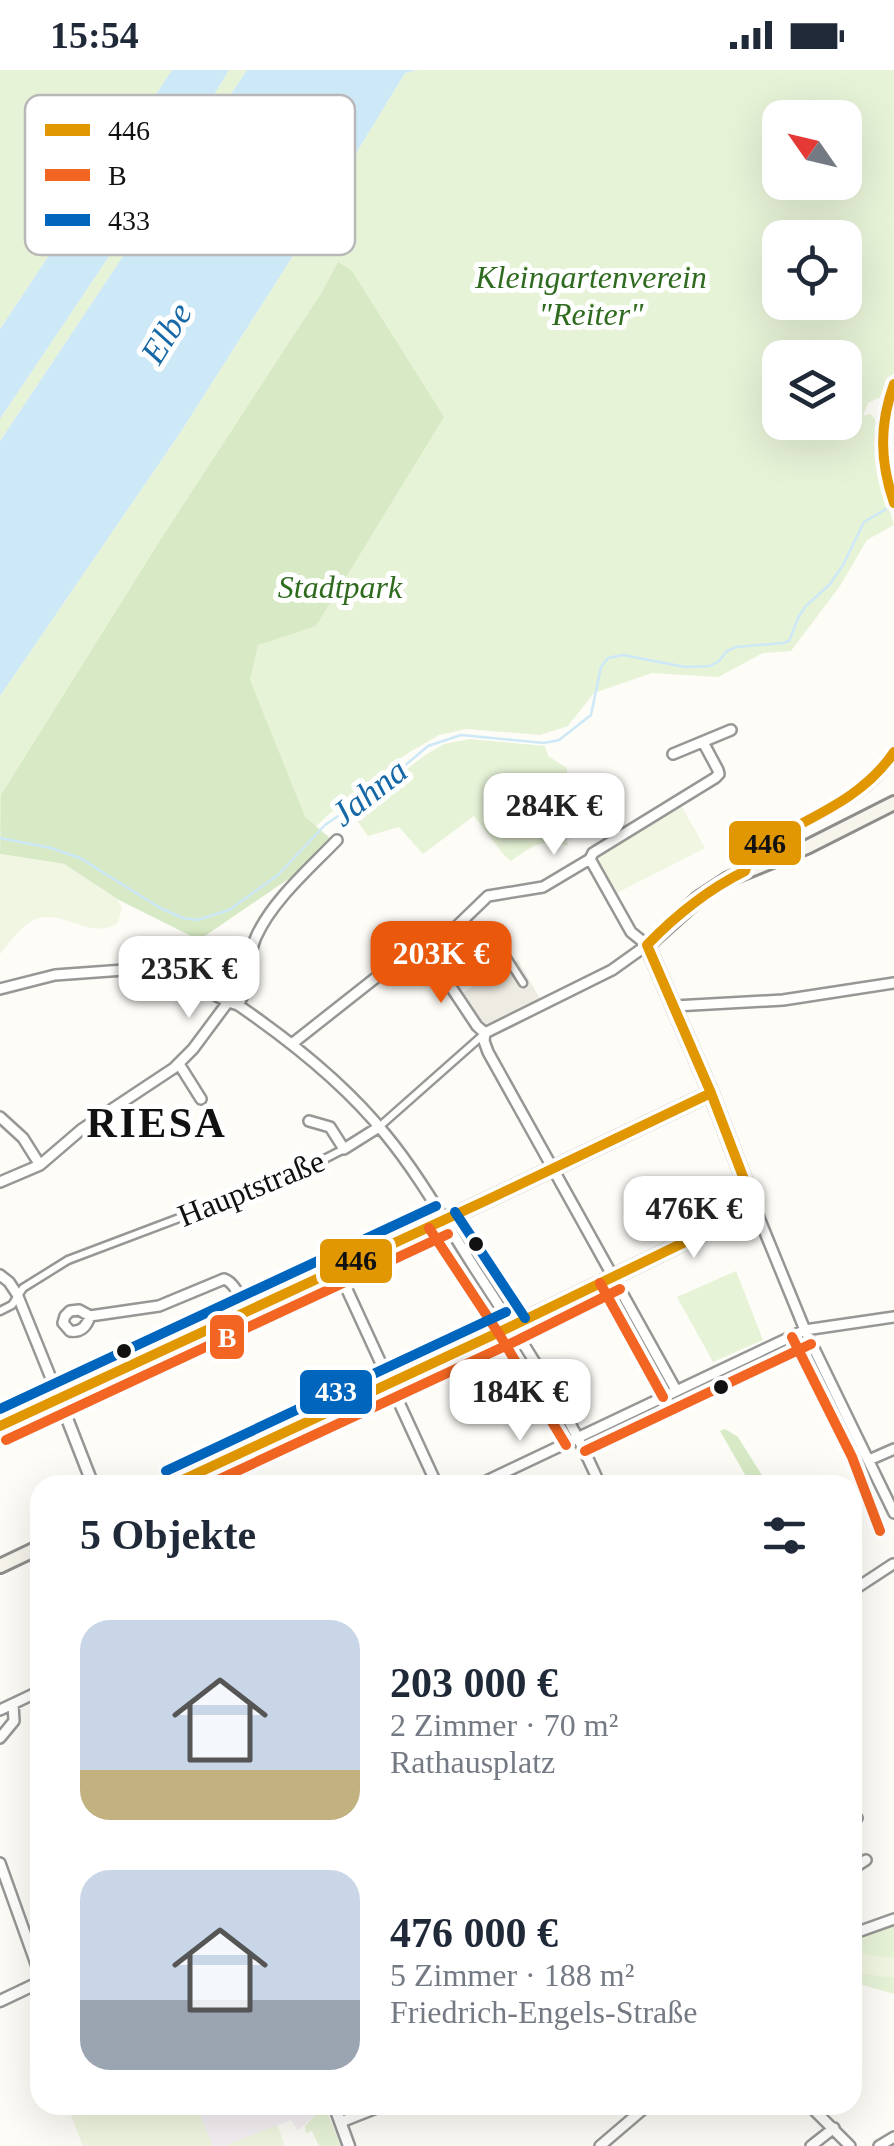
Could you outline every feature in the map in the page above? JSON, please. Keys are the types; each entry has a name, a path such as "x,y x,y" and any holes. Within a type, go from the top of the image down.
{"main road":[{"path":"193,1475 755,1208 712,1093 648,945 699,898 728,879 808,847 894,803"},
{"path":"0,1426 712,1093"},
{"path":"0,1566 30,1552"}],"street":[{"path":"894,384 881,430 882,460 894,503"},
{"path":"674,754 731,730"},
{"path":"430,952 488,896 543,887 719,774 703,742"},
{"path":"745,872 750,854 758,847 862,790 878,776 894,752"},
{"path":"0,1182 40,1165 82,1129 179,1064 246,992 253,946 264,922 283,896 337,840"},
{"path":"485,1033 612,970 648,945 631,932 590,858"},
{"path":"493,936 523,982"},
{"path":"293,1043 421,942 485,1033"},
{"path":"0,989 55,974 165,967 182,972 293,1043 379,1127 412,1172 512,1326 579,1437 596,1475"},
{"path":"674,1006 782,1000 894,982"},
{"path":"485,1033 488,1052 676,1390"},
{"name":"Hauptstraße","path":"0,1310 12,1305 22,1288 68,1260 293,1175 344,1149 379,1127 485,1033"},
{"path":"179,1064 201,1100"},
{"path":"0,1117 23,1138 40,1165"},
{"path":"309,1120 330,1127 344,1149"},
{"path":"755,1208 806,1330 891,1508 894,1526"},
{"path":"338,1270 432,1475"},
{"path":"0,1275 17,1294 89,1475"},
{"path":"90,1316 159,1306 224,1279 230,1280 247,1312"},
{"path":"499,1475 806,1330 894,1317"},
{"path":"869,1460 894,1449"},
{"path":"862,1583 893,1561"},
{"path":"0,1710 30,1696"},
{"path":"0,1738 14,1721 13,1704"},
{"path":"862,1863 866,1860"},
{"path":"0,1862 30,1950"},
{"path":"862,1930 894,1918"},
{"path":"0,2001 30,1984"},
{"path":"338,2115 349,2146"},
{"path":"340,2122 358,2115"},
{"path":"600,2146 636,2115"},
{"path":"820,2115 850,2146"},
{"path":"811,2146 834,2128"},
{"path":"879,2146 894,2136"}],"shaded area":[{"path":"518,960 540,999 484,1029 462,993"},
{"path":"200,2115 315,2115 298,2130 291,2120 224,2146 213,2146"}],"green space":[{"path":"0,70 172,70 155,95 25,95 25,255 49,255 0,329"},
{"path":"229,70 247,70 230,95 214,95"},
{"path":"894,70 894,373 881,397 868,403 863,416 870,414 875,419 876,461 894,525 867,540 840,586 791,651 763,653 718,677 652,673 594,693 568,726 540,735 467,729 439,735 405,755 329,814 245,894 0,831 0,696 180,433 294,255 355,255 355,155 405,73"},
{"path":"110,255 124,255 0,441 0,419"},
{"path":"338,262 352,271 444,417 316,626 258,645 250,680 305,817 330,838 306,867 199,940 117,899 64,864 0,854 1,795"},
{"path":"470,739 545,746 548,756 567,768 568,846 537,845 511,861 474,816 423,854 399,827 368,836 350,811 427,754 444,744"},
{"path":"681,805 705,848 617,893 596,855"},
{"path":"0,854 64,864 117,899 122,908 118,923 95,928 50,917 38,918 23,927 0,954"},
{"path":"736,1271 763,1340 713,1362 677,1297"},
{"path":"725,1429 738,1437 762,1475 745,1475 720,1431"},
{"path":"894,1922 894,1994 862,1985 862,1934"},
{"path":"862,1954 894,1958 894,1978 862,1974"},
{"path":"71,2115 200,2115 213,2146 83,2146"},
{"path":"315,2115 328,2115 341,2146 319,2146 312,2131 306,2133 305,2126"},
{"path":"277,2125 285,2146 224,2146"}],"water":[{"path":"172,70 229,70 214,95 155,95"},
{"path":"247,70 417,70 405,73 355,155 355,95 230,95"},
{"path":"49,255 110,255 0,419 0,329"},
{"name":"Elbe","path":"124,255 294,255 180,433 0,696 0,441"}],"waterway":[{"name":"Jahna","path":"0,838 80,858 183,918 197,920 229,910 278,875 325,825 376,790 428,746 461,735 544,743 559,740 591,715 601,667 608,658 623,655 685,667 710,666 736,647 789,641 806,606 830,584 843,565 864,522 893,505"}],"transit line":[{"name":"446","path":"894,384 883,444 894,503"},
{"name":"446","path":"647,945 693,904 745,871 750,855 758,847 849,796 881,769 894,752"},
{"name":"446","path":"647,945 755,1208"},
{"name":"446","path":"0,1426 711,1093"},
{"name":"433","path":"0,1409 436,1206"},
{"name":"446","path":"193,1475 755,1208"},
{"name":"433","path":"455,1212 525,1318"},
{"name":"B","path":"429,1228 566,1445"},
{"name":"B","path":"6,1440 448,1234"},
{"name":"B","path":"600,1283 663,1397"},
{"name":"B","path":"228,1475 620,1289"},
{"name":"433","path":"166,1471 506,1312"},
{"name":"B","path":"792,1337 859,1475"},
{"name":"B","path":"585,1451 811,1344"},
{"name":"B","path":"862,1483 880,1531"}],"district":[{"name":"RIESA","path":"157,1122"}],"park label":[{"name":"Kleingartenverein \"Reiter\"","path":"591,296"},
{"name":"Stadtpark","path":"340,587"}]}
